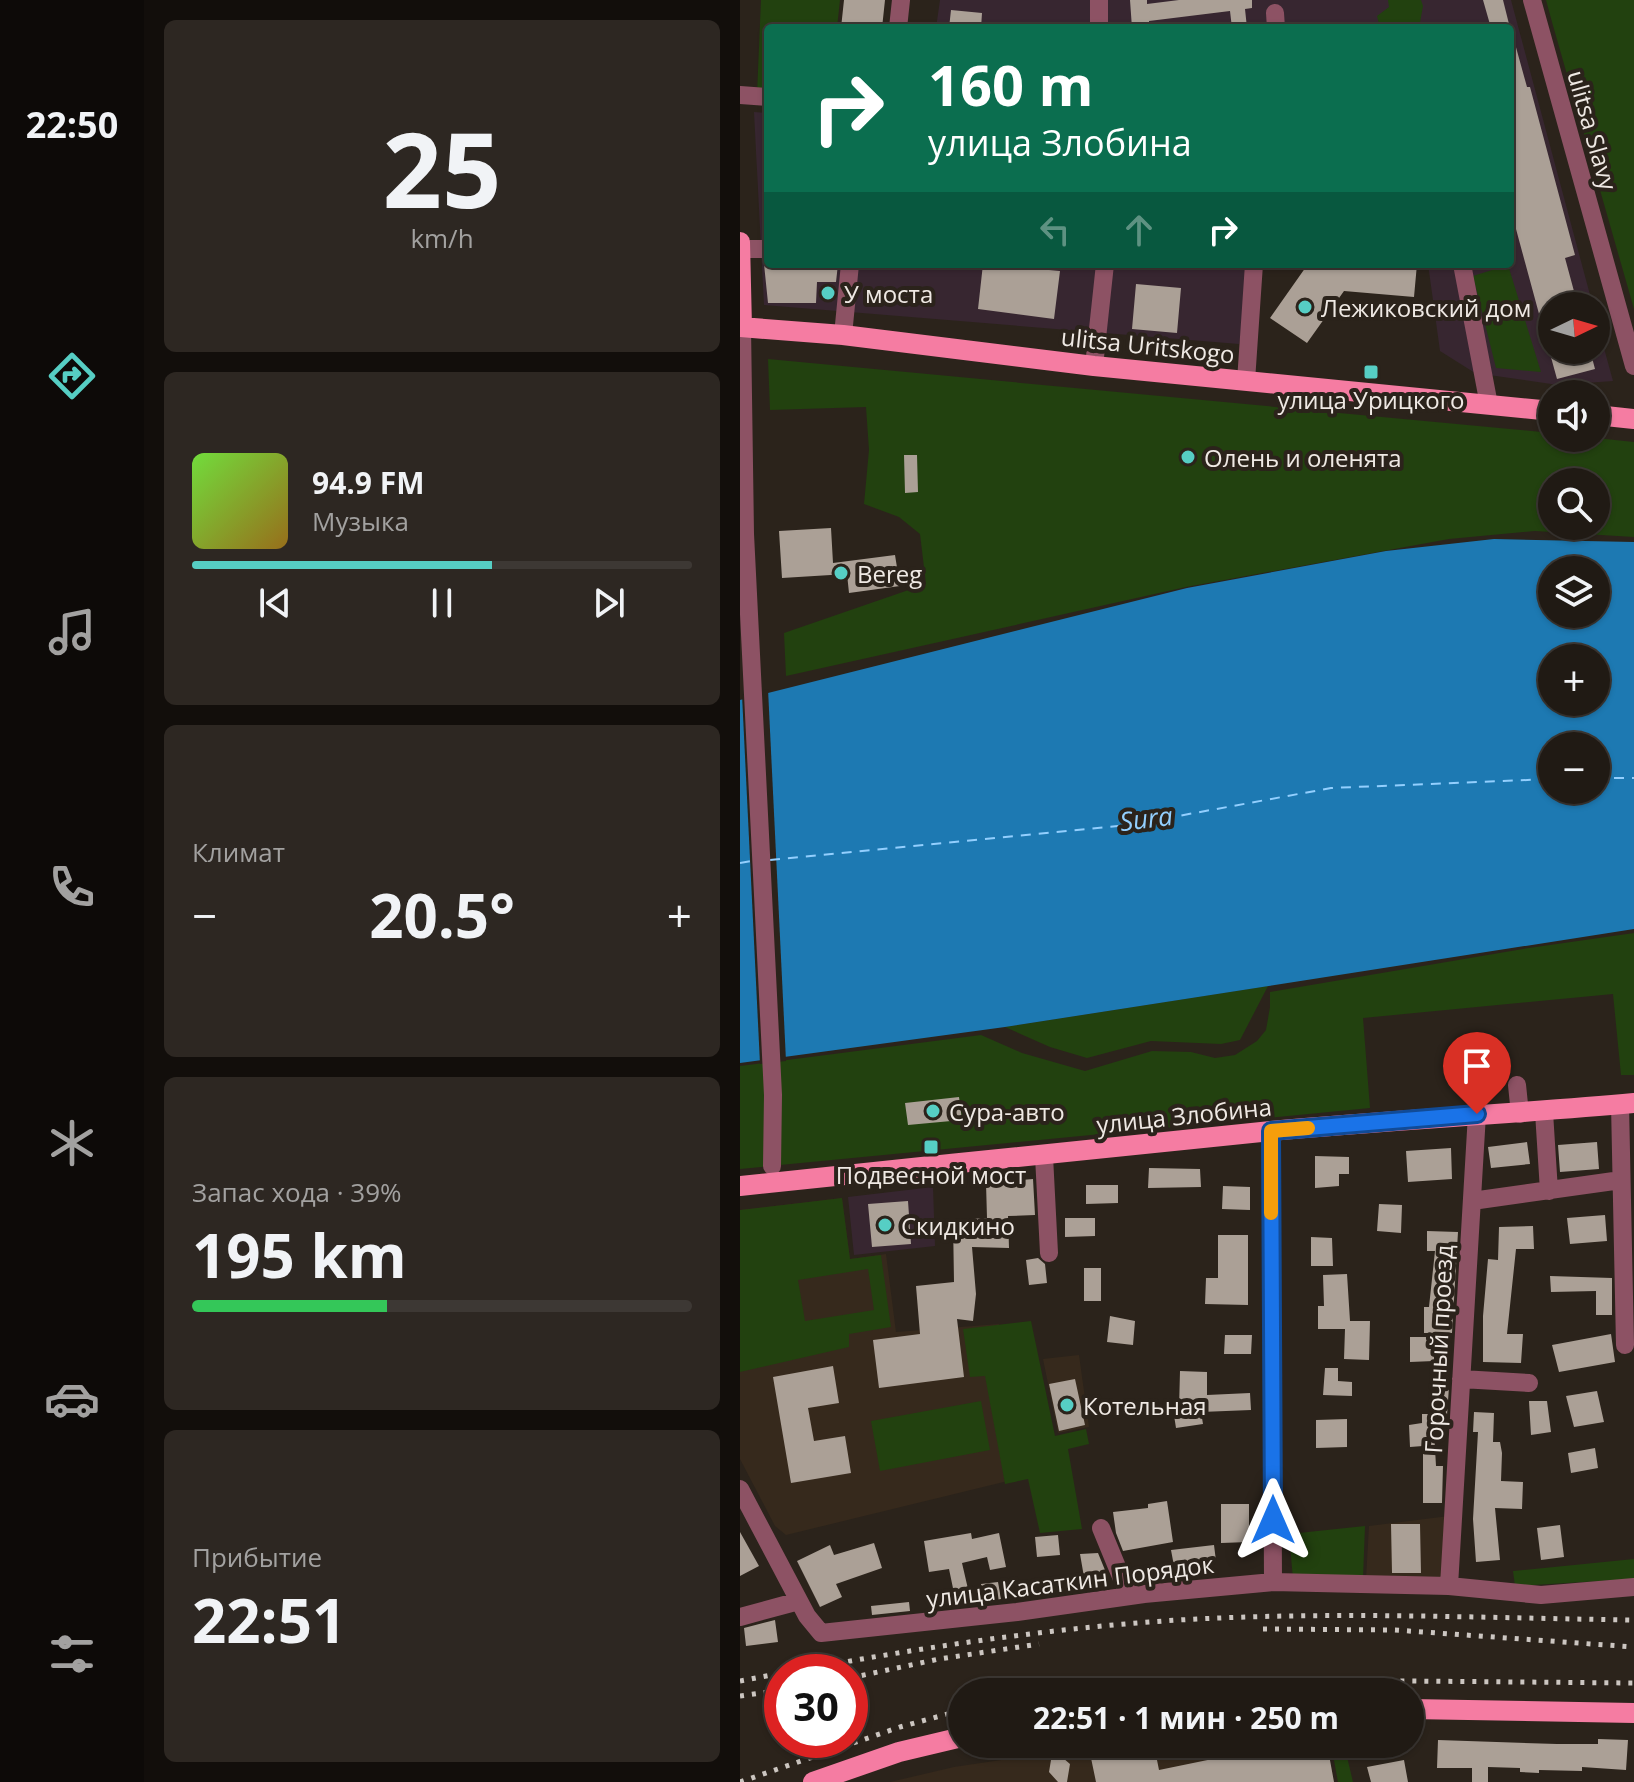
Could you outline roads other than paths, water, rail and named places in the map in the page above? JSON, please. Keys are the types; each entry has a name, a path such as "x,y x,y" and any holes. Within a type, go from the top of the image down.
{"main road":[{"path":"740,242 741,327"},
{"name":"ulitsa Uritskogo","path":"741,327 843,335 1094,366 1538,410"},
{"path":"1610,416 1634,419"},
{"name":"улица Злобина","path":"740,1186 1271,1131 1627,1104"},
{"path":"1424,1709 1634,1713"},
{"path":"813,1782 899,1752 948,1740"}],"street":[{"path":"898,24 901,0"},
{"path":"1099,0 1099,24"},
{"name":"ulitsa Slavy","path":"1532,0 1634,366"},
{"path":"740,95 764,97"},
{"path":"740,249 764,249"},
{"path":"843,335 850,268"},
{"path":"1094,366 1105,268"},
{"path":"1246,381 1254,268"},
{"path":"1463,268 1489,405"},
{"path":"741,327 745,534 773,1095 772,1166"},
{"path":"1517,1085 1520,1114"},
{"path":"1625,1345 1621,1180 1627,1104"},
{"path":"1544,1112 1549,1191"},
{"name":"Горочный проезд","path":"1449,1586 1477,1114"},
{"path":"1271,1131 1273,1582"},
{"path":"1044,1156 1049,1253"},
{"path":"1472,1201 1621,1180"},
{"path":"1461,1379 1529,1383"},
{"name":"улица Касаткин Порядок","path":"740,1489 807,1616 821,1633 1273,1582 1449,1586 1541,1595 1634,1587"},
{"path":"1101,1528 1129,1596"},
{"path":"740,1617 799,1601"}],"water":[{"name":"Sura","path":"1494,539 1634,542 1634,929 1005,1027 740,1063 740,700 1187,588 1386,551"}],"railway":[{"path":"868,1658 1081,1628 1236,1617 1634,1620"},
{"path":"1263,1629 1395,1630 1634,1647"},
{"path":"868,1674 939,1659 1039,1644"},
{"path":"740,1681 764,1676"},
{"path":"1424,1681 1634,1683"},
{"path":"740,1696 764,1693"},
{"path":"740,1782 900,1727 948,1714"}],"place":[{"name":"У моста","path":"828,293"},
{"name":"Лежиковский дом","path":"1305,307"},
{"name":"улица Урицкого","path":"1371,372"},
{"name":"Олень и оленята","path":"1188,457"},
{"name":"Bereg","path":"841,573"},
{"name":"Сура-авто","path":"933,1111"},
{"name":"Подвесной мост","path":"931,1147"},
{"name":"Скидкино","path":"885,1225"},
{"name":"Котельная","path":"1067,1405"}]}
